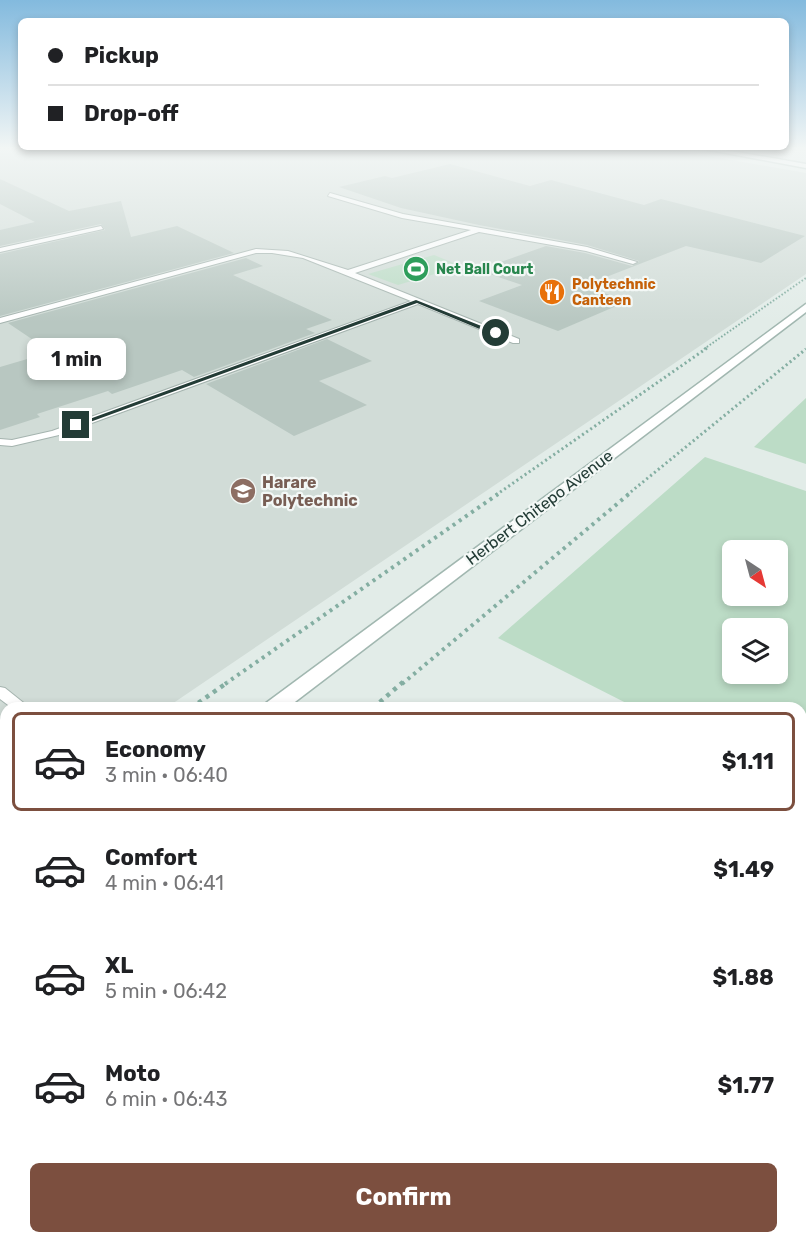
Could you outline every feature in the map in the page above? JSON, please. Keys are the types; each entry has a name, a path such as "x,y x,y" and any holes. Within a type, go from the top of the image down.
{"main road":[{"name":"Herbert Chitepo Avenue","path":"281,702 806,307"}],"lane":[{"path":"368,206 402,216 587,249 633,262"},
{"path":"0,250 101,228"},
{"path":"346,273 478,230"},
{"path":"0,321 256,251 287,251 516,341"},
{"path":"0,442 12,443 55,433 418,302"},
{"path":"0,692 14,702"}],"path":[{"path":"200,702 806,278"},
{"path":"380,702 594,522 806,350"}],"shaded area":[{"name":"Harare Polytechnic","path":"0,206 806,206 806,274 175,702 0,702"}],"green space":[{"name":"Net Ball Court","path":"434,255 461,266 398,285 368,274"},
{"path":"806,398 806,464 754,447"},
{"path":"705,457 806,491 806,702 624,702 498,638"}],"building":[{"path":"4,206 58,206 69,211 95,206 122,206 131,237 177,226 234,253 0,316 0,254 105,230 101,224 0,246 0,230 35,222"},
{"path":"395,206 688,206 805,236 761,263 686,246 583,286 628,301 558,331 479,301 522,285 478,270 546,246 585,253 632,266 639,261 587,245"},
{"path":"246,258 263,266 233,275 332,320 306,329 315,333 194,377 182,370 112,394 108,391 37,414 40,417 0,430 0,367 51,352 8,323"},
{"name":"Harare Polytechnic","path":"327,339 372,361 319,381 367,405 294,436 206,384"}],"place":[{"name":"Net Ball Court","path":"416,269"},
{"name":"Polytechnic Canteen","path":"552,292"},
{"name":"Harare Polytechnic","path":"243,491"}],"route":[{"path":"76,425 418,302 496,333"}]}
